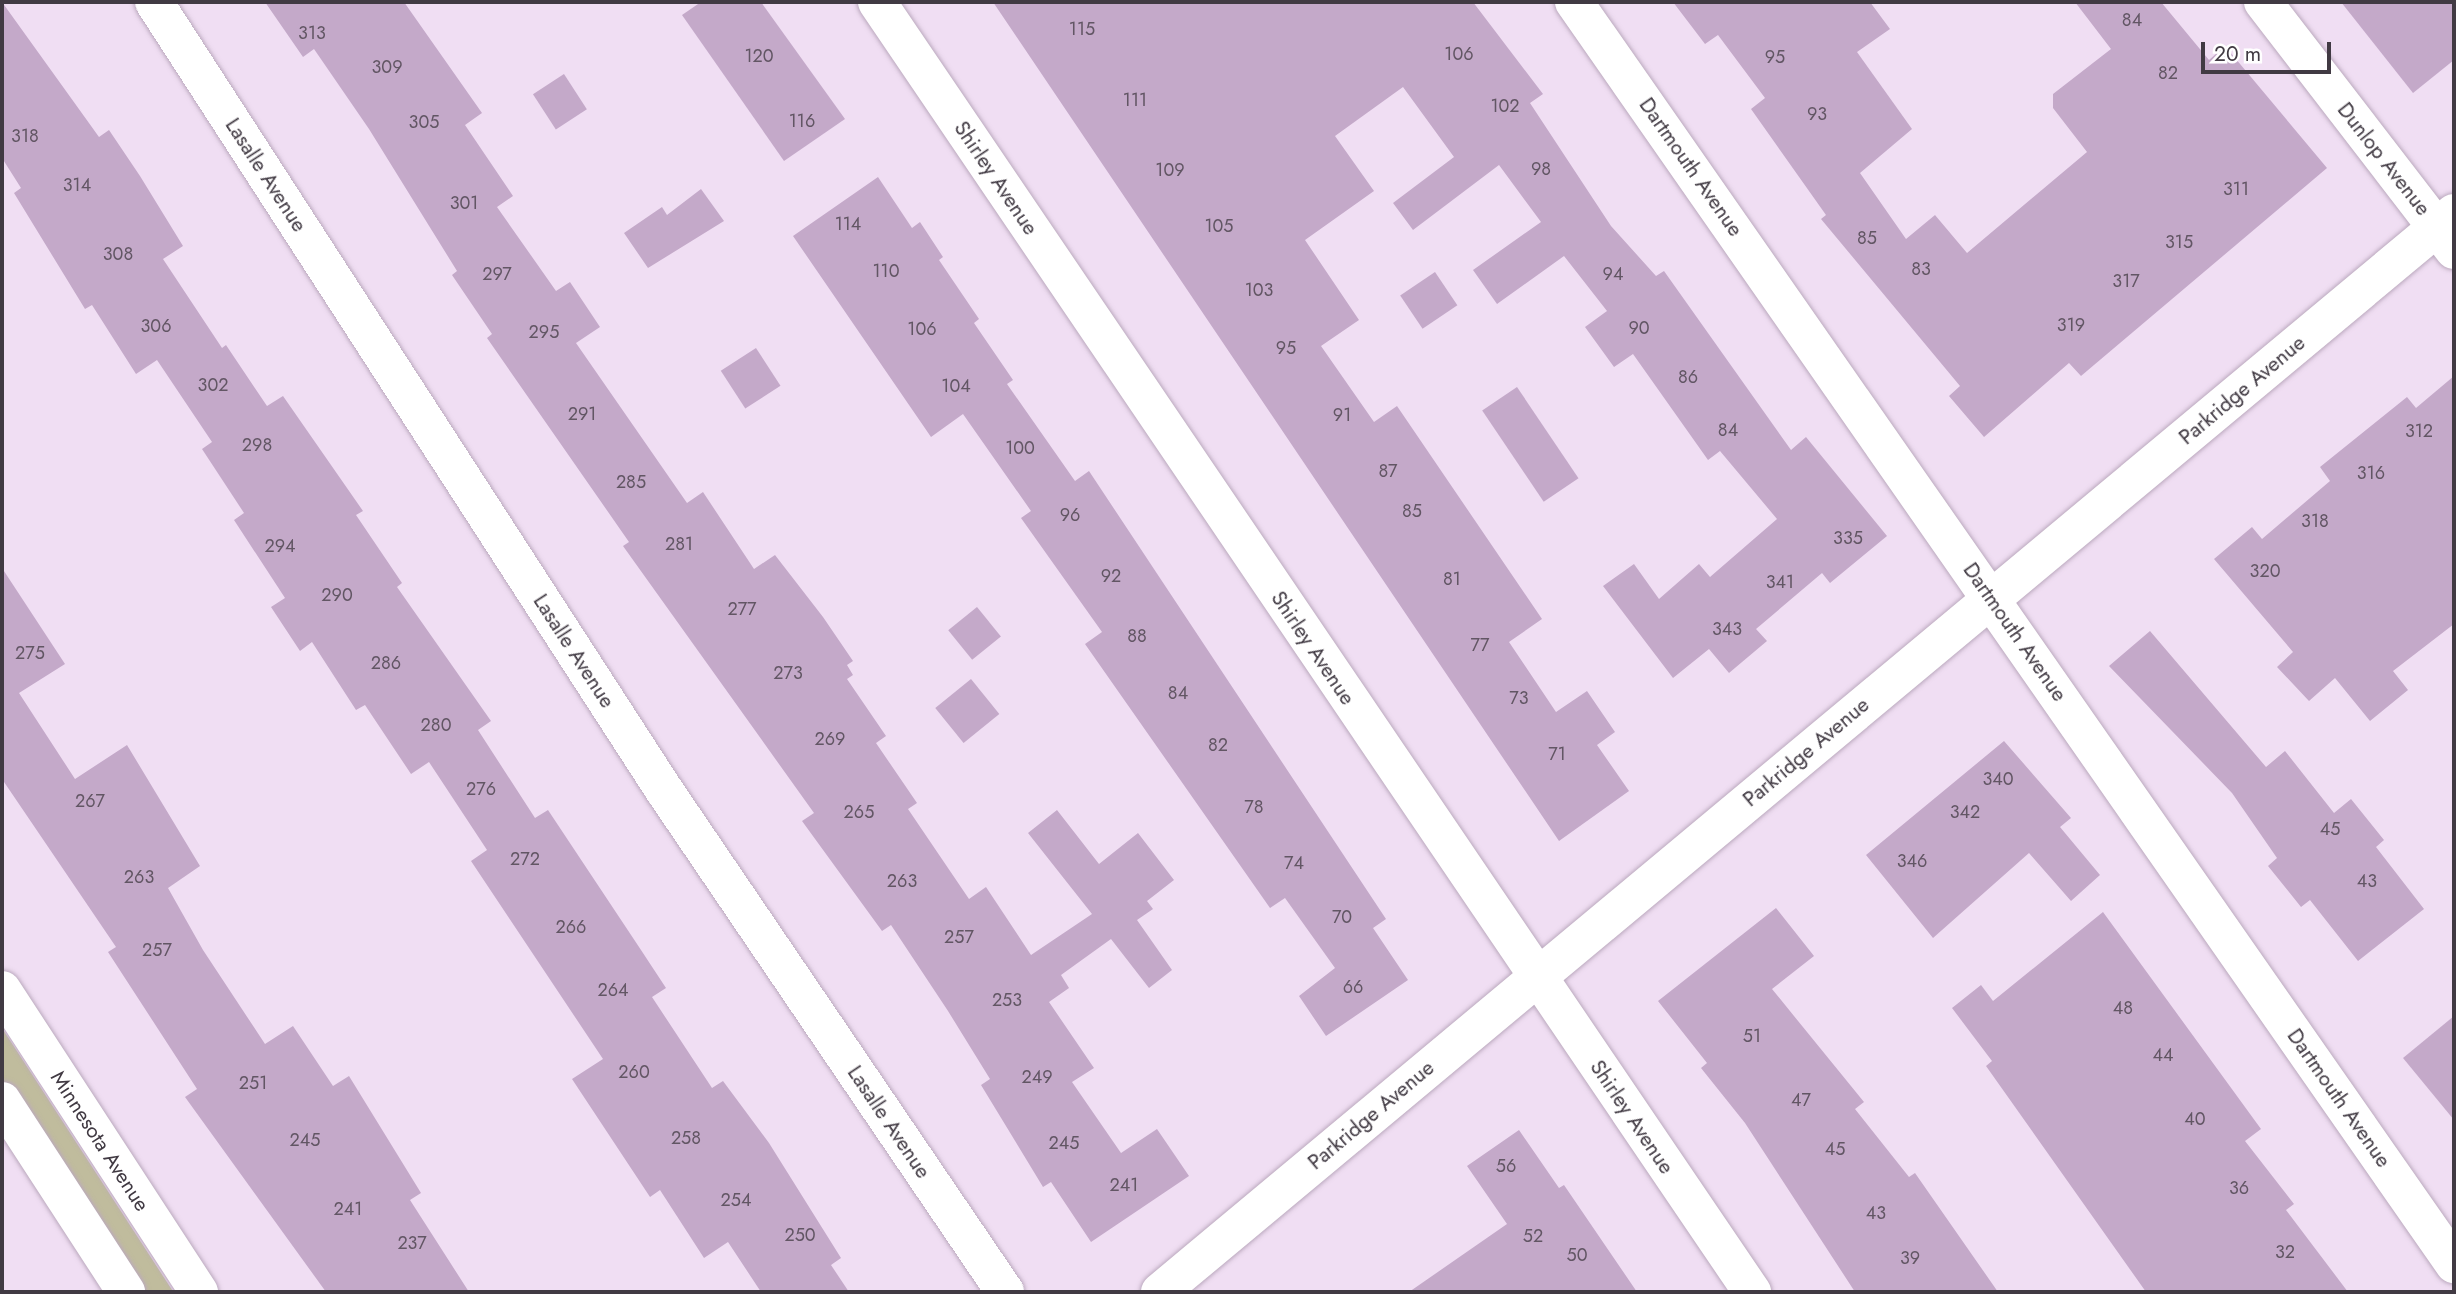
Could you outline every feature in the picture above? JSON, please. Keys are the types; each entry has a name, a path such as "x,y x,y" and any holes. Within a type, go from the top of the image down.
{"street":[{"name":"Lasalle Avenue","path":"154,2 664,790 1005,1292"},
{"name":"Shirley Avenue","path":"877,2 1752,1292"},
{"name":"Dartmouth Avenue","path":"1574,2 2454,1264"},
{"name":"Dunlop Avenue","path":"2263,2 2448,230"},
{"name":"Parkridge Avenue","path":"1160,1292 1992,598 2448,230"},
{"name":"Minnesota Avenue","path":"2,990 199,1292"},
{"path":"2,1101 127,1292"}],"shaded area":[{"path":"2,1028 173,1292 133,1292 2,1090"}],"building":[{"path":"2,2 99,137 109,130 140,176 183,246 163,259 222,348 226,345 267,406 283,396 363,511 356,515 402,583 397,587 491,721 478,730 535,818 548,810 666,988 652,997 712,1088 723,1081 769,1143 841,1258 831,1265 849,1292 761,1292 728,1242 704,1258 660,1190 650,1197 572,1079 603,1059 471,861 487,850 429,762 411,774 365,705 356,710 312,642 300,651 271,607 285,598 234,520 244,513 202,449 212,442 157,360 136,374 92,305 85,309 14,193 21,188 2,158"},
{"path":"265,2 404,2 482,113 465,125 513,196 497,207 556,291 570,282 600,327 576,343 687,503 703,492 754,569 775,555 823,617 853,661 847,665 853,675 847,679 886,736 876,743 917,803 908,809 969,899 986,887 1031,955 1092,914 1028,833 1057,810 1099,864 1138,833 1174,880 1147,901 1153,909 1137,920 1172,970 1149,988 1111,939 1061,975 1069,988 1049,1002 1094,1068 1072,1082 1121,1153 1157,1129 1189,1176 1091,1242 1051,1182 1043,1187 981,1085 990,1079 948,1011 891,925 882,931 802,821 814,813 623,546 629,542 487,338 492,334 452,275 457,271 369,129 314,49 303,57"},
{"path":"701,2 761,2 845,119 784,161 682,15"},
{"path":"993,2 1473,2 1543,94 1530,103 1611,226 1656,276 1664,271 1791,450 1806,437 1887,536 1830,583 1822,573 1756,629 1767,641 1729,673 1709,649 1673,678 1603,586 1634,564 1659,599 1699,564 1710,577 1777,519 1720,451 1708,460 1633,354 1614,367 1585,327 1607,311 1564,256 1497,304 1473,270 1541,222 1499,165 1413,230 1393,203 1454,157 1403,87 1335,136 1374,191 1305,240 1359,320 1321,346 1374,422 1397,406 1542,619 1509,642 1556,712 1587,691 1615,732 1597,745 1629,791 1559,841"},
{"path":"1673,2 1870,2 1890,29 1857,52 1912,129 1860,173 1906,239 1935,215 1967,253 2087,152 2053,108 2053,94 2111,49 2075,2 2161,2 2209,60 2225,46 2327,168 2081,376 2069,363 1984,437 1949,396 1960,386 1821,219 1826,215 1751,109 1765,98 1718,35 1705,44"},
{"path":"2341,2 2454,2 2454,60 2413,93"},
{"path":"564,74 587,109 556,129 533,94"},
{"path":"878,177 912,228 920,222 943,257 939,260 979,319 974,323 1013,380 1007,384 1075,481 1089,471 1386,919 1373,928 1408,980 1326,1036 1299,996 1335,968 1285,898 1270,908 1085,644 1102,632 1021,518 1031,511 963,414 931,437 793,236"},
{"path":"701,189 724,221 648,268 624,233 662,207 667,215"},
{"path":"1435,272 1457,305 1423,329 1400,295"},
{"path":"756,348 781,386 745,409 721,371"},
{"path":"2454,376 2454,624 2393,671 2408,690 2370,721 2335,678 2309,701 2277,667 2293,652 2214,559 2252,527 2262,539 2330,481 2320,467 2407,397 2416,408"},
{"path":"1517,387 1579,478 1544,502 1482,410"},
{"path":"2,568 65,664 19,693 75,779 127,745 200,866 168,888 203,950 265,1044 293,1026 333,1086 349,1076 421,1193 410,1200 469,1292 326,1292 185,1097 197,1089 108,952 116,947 2,779"},
{"path":"977,607 1001,637 972,660 948,630"},
{"path":"2150,631 2266,767 2285,751 2334,813 2351,799 2384,840 2376,847 2424,909 2358,961 2310,900 2301,907 2268,866 2277,858 2232,793 2109,666"},
{"path":"971,679 999,714 964,743 935,708"},
{"path":"2004,741 2071,818 2060,827 2100,875 2071,901 2029,853 1933,938 1866,855"},
{"path":"1776,908 1814,956 1772,989 1864,1102 1855,1109 1909,1177 1915,1173 1998,1292 1855,1292 1745,1123 1701,1068 1707,1063 1658,1001"},
{"path":"2103,912 2261,1129 2245,1141 2294,1204 2286,1210 2348,1292 2146,1292 1986,1066 1992,1061 1952,1008 1981,985 1993,1001"},
{"path":"2454,1016 2454,1120 2403,1058"},
{"path":"1519,1130 1559,1188 1564,1185 1637,1292 1409,1292 1507,1224 1467,1166"}]}
